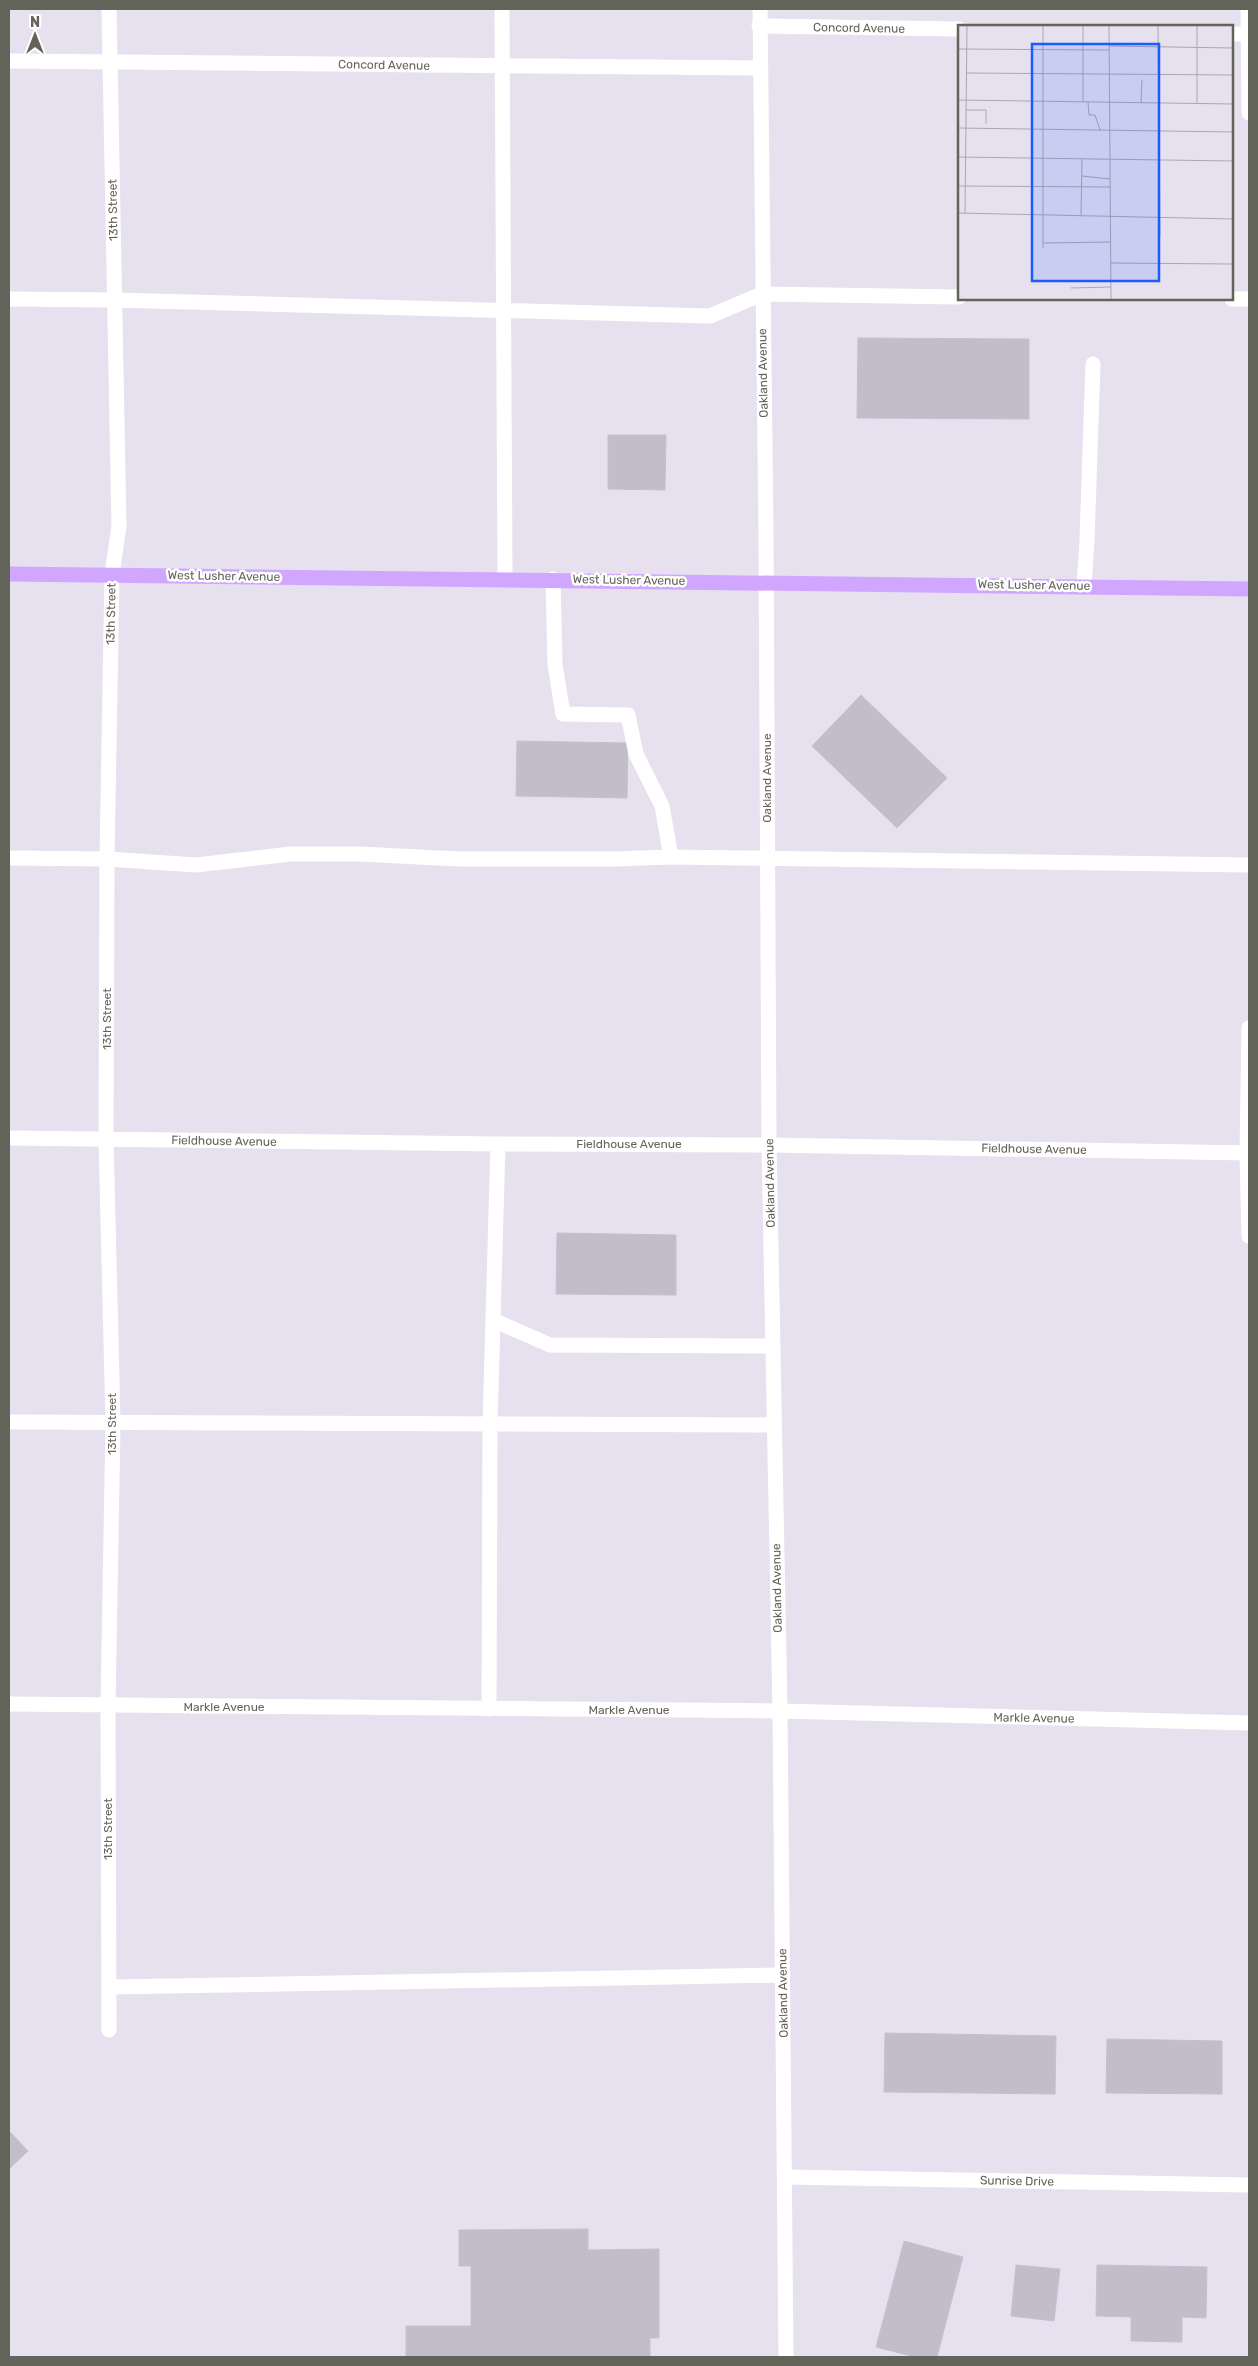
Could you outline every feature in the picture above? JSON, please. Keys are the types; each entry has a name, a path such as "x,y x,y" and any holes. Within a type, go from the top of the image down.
{"main road":[{"name":"West Lusher Avenue","path":"9,574 554,579 1249,589"}],"street":[{"name":"13th Street","path":"109,2030 108,1706 113,1423 106,1139 107,859 112,575 118,526 110,9"},
{"path":"502,9 505,579"},
{"name":"Oakland Avenue","path":"760,9 769,1145 780,1712 786,2357"},
{"path":"1248,9 1249,113"},
{"name":"Concord Avenue","path":"759,26 958,29"},
{"path":"1233,34 1249,34"},
{"name":"Concord Avenue","path":"9,61 760,68"},
{"path":"9,299 114,300 710,316 762,294 958,297"},
{"path":"1233,299 1249,299"},
{"path":"1084,586 1093,364"},
{"path":"554,579 555,665 563,714 628,715 636,754 662,806 670,857"},
{"path":"9,858 107,859 196,865 290,854 360,854 459,859 670,857 1249,865"},
{"path":"1249,1028 1249,1236"},
{"name":"Fieldhouse Avenue","path":"9,1138 769,1145 1248,1153"},
{"path":"489,1709 490,1424 498,1144"},
{"path":"493,1320 550,1345 772,1346"},
{"path":"9,1422 774,1425"},
{"name":"Markle Avenue","path":"9,1704 780,1712 1249,1723"},
{"path":"109,1987 783,1975"},
{"name":"Sunrise Drive","path":"785,2177 1249,2185"}],"building":[{"path":"858,338 1029,339 1029,419 857,418"},
{"path":"608,435 666,435 665,490 608,489"},
{"path":"861,695 947,778 897,828 812,746"},
{"path":"517,741 628,743 627,798 516,796"},
{"path":"557,1233 676,1235 676,1295 556,1294"},
{"path":"885,2033 1056,2036 1055,2094 884,2092"},
{"path":"1107,2039 1222,2041 1222,2094 1106,2093"},
{"path":"9,2131 28,2151 9,2169"},
{"path":"588,2229 588,2250 659,2249 659,2338 650,2338 650,2357 406,2357 406,2326 471,2326 471,2266 459,2266 459,2230"},
{"path":"904,2241 963,2257 937,2357 915,2357 876,2347"},
{"path":"1016,2265 1060,2269 1054,2321 1011,2316"},
{"path":"1097,2265 1207,2267 1206,2318 1182,2317 1182,2342 1131,2341 1131,2317 1096,2316"}]}
